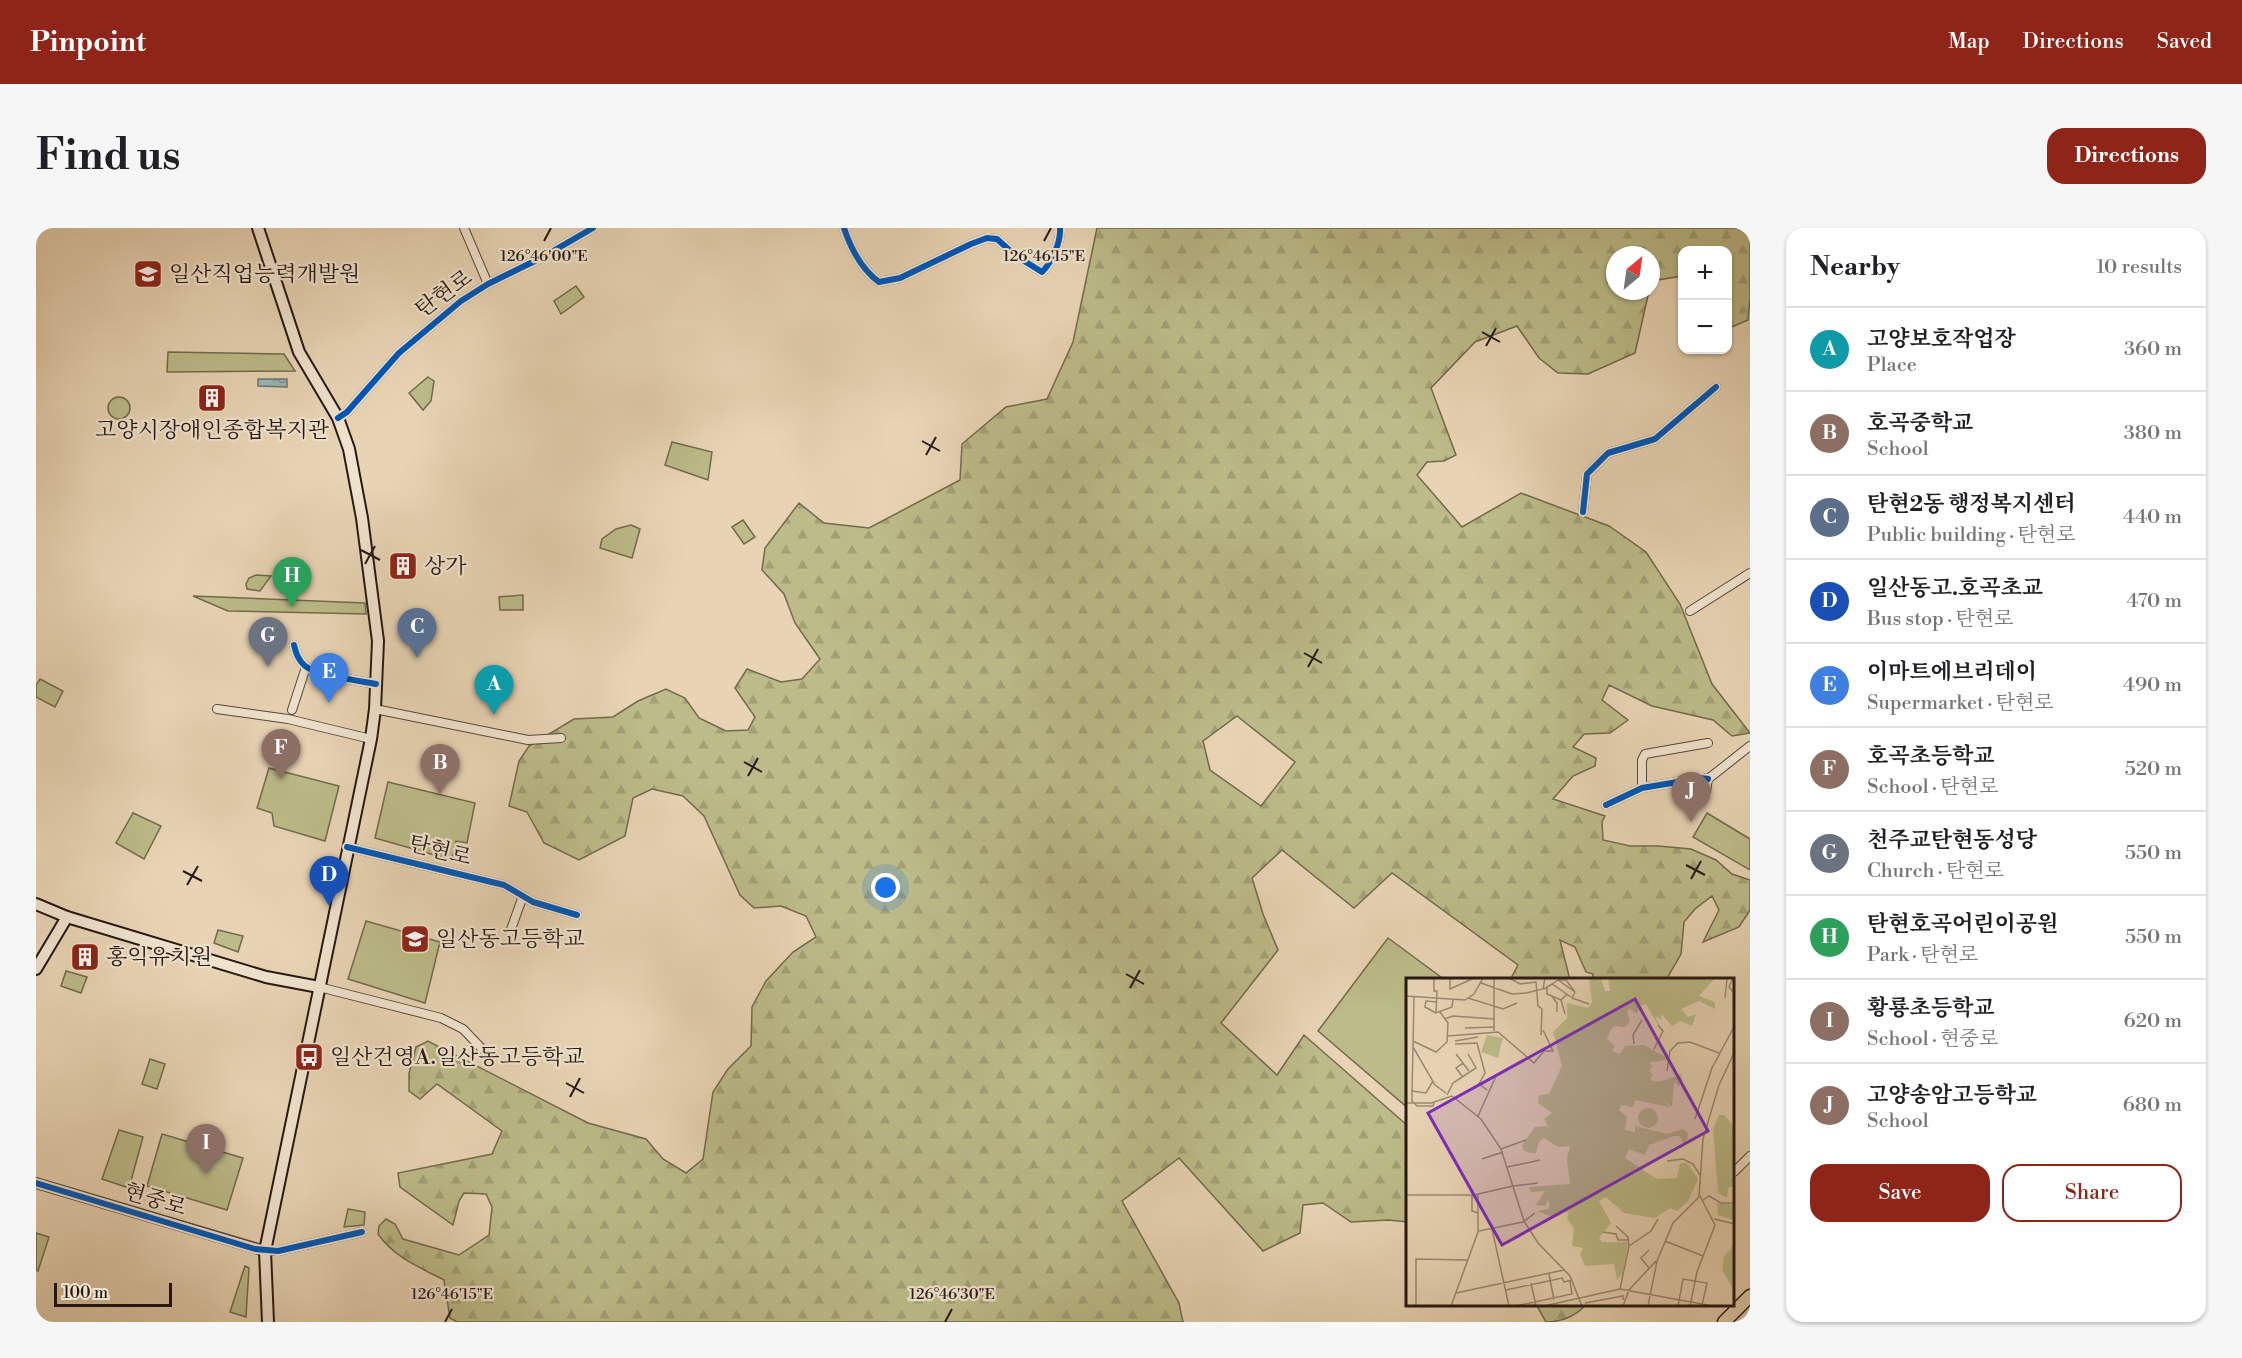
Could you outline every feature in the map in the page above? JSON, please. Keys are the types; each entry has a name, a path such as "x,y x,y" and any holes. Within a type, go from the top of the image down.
{"main road":[{"path":"258,228 299,351 338,418 349,449 364,531 378,641 375,709 370,739 264,1251 268,1322"},
{"path":"36,904 67,917 266,977 319,987"},
{"path":"36,969 67,917"},
{"path":"1724,1322 1750,1296"}],"street":[{"name":"탄현로","path":"464,228 488,284"},
{"name":"탄현로","path":"338,418 347,412 399,353 461,301 488,284 541,258 593,228"},
{"path":"844,228 861,266 879,282 900,278 987,238 997,239 1016,256 1042,272 1060,237 1060,228"},
{"path":"1583,512 1587,474 1608,453 1655,440 1716,387"},
{"path":"1690,611 1750,573"},
{"path":"294,645 298,658 306,667 376,684"},
{"path":"292,710 306,667"},
{"path":"217,709 288,719 370,739"},
{"path":"375,709 528,740 561,738"},
{"path":"1642,788 1642,760 1646,754 1708,743"},
{"path":"1697,803 1706,791 1708,779 1750,746"},
{"path":"1606,805 1642,788 1701,778 1708,779"},
{"name":"탄현로","path":"347,847 504,885 533,902 577,915"},
{"path":"510,933 523,896"},
{"path":"319,987 441,1018 463,1029 486,1054"},
{"path":"1735,1171 1750,1156"},
{"name":"현중로","path":"36,1184 264,1251"},
{"path":"264,1251 278,1251 362,1232"}],"green space":[{"path":"1097,228 1750,228 1748,320 1732,327 1732,246 1678,246 1678,277 1660,280 1660,246 1606,246 1606,300 1647,300 1635,353 1588,374 1558,373 1539,358 1517,326 1475,342 1431,388 1456,455 1444,461 1427,462 1417,475 1462,527 1521,493 1609,526 1646,552 1680,604 1712,684 1750,733 1732,736 1713,720 1652,706 1609,685 1602,700 1628,720 1610,733 1584,734 1573,747 1596,758 1595,766 1573,776 1553,799 1605,816 1602,822 1603,840 1630,846 1691,849 1716,860 1732,874 1750,880 1750,910 1739,927 1703,942 1719,910 1712,896 1695,909 1684,922 1681,954 1667,978 1592,978 1593,974 1586,972 1575,947 1560,940 1570,978 1511,978 1518,965 1392,873 1354,908 1282,850 1252,878 1263,914 1278,950 1221,1023 1277,1075 1304,1035 1406,1124 1406,1222 1388,1220 1351,1222 1323,1203 1303,1205 1300,1233 1263,1251 1179,1158 1122,1201 1179,1303 1183,1322 457,1322 450,1318 444,1280 408,1261 392,1249 378,1234 379,1226 386,1219 395,1224 403,1239 459,1255 489,1235 492,1207 486,1194 464,1193 459,1201 453,1225 400,1187 398,1173 492,1154 502,1131 437,1084 420,1099 409,1091 409,1073 416,1047 428,1041 588,1123 646,1139 663,1159 686,1173 703,1159 713,1092 728,1069 751,1046 752,1007 766,981 793,952 816,937 806,916 781,906 754,908 740,895 704,816 683,796 652,789 633,798 625,836 579,860 544,843 527,812 509,806 519,761 529,746 574,719 613,717 638,701 666,689 685,698 699,718 726,731 748,730 755,717 735,688 747,669 781,682 802,679 820,659 795,623 784,594 762,570 765,548 799,503 824,523 869,528 960,480 962,444 1006,407 1047,399 1073,342","holes":["1237,716 1295,762 1261,806 1210,770 1203,741"]},
{"path":"576,286 584,297 561,314 554,301"},
{"path":"168,352 284,354 295,371 167,372"},
{"path":"428,377 434,381 431,401 423,410 409,393"},
{"path":"115,397 123,397 130,404 130,412 123,419 115,419 108,412 108,404"},
{"path":"672,442 712,452 708,480 665,465"},
{"path":"743,520 755,537 744,544 732,527"},
{"path":"631,525 640,529 632,558 600,548 602,539 616,529"},
{"path":"256,575 271,576 260,591 247,589 246,584 249,578"},
{"path":"523,595 523,610 500,610 499,597"},
{"path":"193,596 365,603 366,614 228,611"},
{"path":"40,679 63,691 55,707 36,697 36,685"},
{"path":"269,768 339,786 325,841 274,826 272,813 257,808"},
{"path":"388,782 475,803 467,843 456,841 452,860 375,838"},
{"path":"133,813 161,826 144,859 116,843"},
{"path":"1707,813 1750,839 1750,870 1693,837"},
{"path":"366,921 440,942 425,1003 348,979"},
{"path":"218,930 243,936 238,952 214,943"},
{"path":"1388,938 1442,978 1406,978 1406,1106 1318,1031"},
{"path":"66,971 87,977 81,993 61,986"},
{"path":"150,1059 165,1064 157,1089 142,1084"},
{"path":"119,1130 143,1137 129,1188 102,1179"},
{"path":"162,1134 243,1158 227,1210 147,1186"},
{"path":"348,1209 365,1212 364,1225 344,1227"},
{"path":"36,1233 49,1237 38,1271 36,1270"},
{"path":"245,1266 249,1268 246,1317 230,1312"},
{"path":"1538,1307 1584,1307 1567,1318 1546,1322"}],"water":[{"path":"258,379 287,379 287,387 258,386"}],"cycle path":[{"path":"338,418 347,412 399,353 461,301 488,284 541,258 593,228"},
{"path":"844,228 857,258 879,282 900,278 987,238 997,239 1016,256 1042,272 1055,252 1060,228"},
{"path":"1583,512 1587,474 1608,453 1655,439 1716,387"},
{"path":"294,645 301,661 311,669 376,684"},
{"path":"1606,805 1642,788 1701,778 1708,779"},
{"path":"347,847 504,885 533,902 577,915"},
{"path":"36,1183 255,1249 278,1251 362,1232"}],"place":[{"name":"일산직업능력개발원","path":"148,274"},
{"name":"고양시장애인종합복지관","path":"212,398"},
{"name":"상가","path":"403,566"},
{"name":"탄현호곡어린이공원","path":"292,607"},
{"name":"탄현2동 행정복지센터","path":"417,658"},
{"name":"천주교탄현동성당","path":"268,667"},
{"name":"이마트에브리데이","path":"329,703"},
{"name":"고양보호작업장","path":"494,715"},
{"name":"호곡초등학교","path":"281,779"},
{"name":"호곡중학교","path":"440,794"},
{"name":"고양송암고등학교","path":"1691,822"},
{"name":"일산동고.호곡초교","path":"329,906"},
{"name":"일산동고등학교","path":"415,939"},
{"name":"홍익유치원","path":"85,957"},
{"name":"일산건영A.일산동고등학교","path":"309,1057"},
{"name":"황룡초등학교","path":"206,1174"}]}
